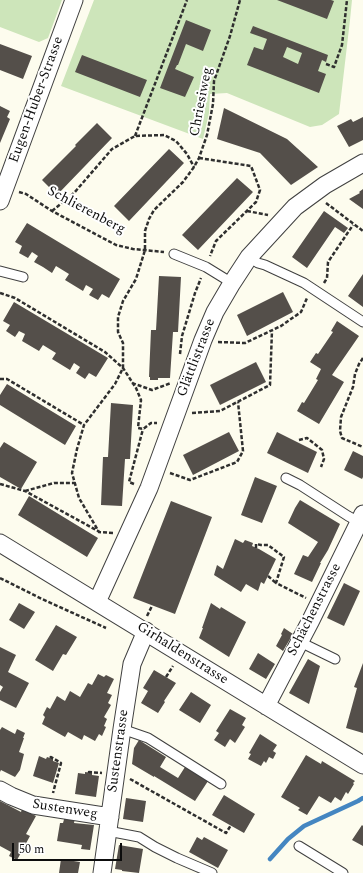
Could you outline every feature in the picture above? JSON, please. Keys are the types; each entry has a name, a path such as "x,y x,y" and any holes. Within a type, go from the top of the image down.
{"street":[{"name":"Eugen-Huber-Strasse","path":"0,201 74,0"},
{"name":"Glättlistrasse","path":"98,602 149,488 203,340 215,312 232,283 249,256 295,207 324,185 363,163"},
{"name":"Schächenstrasse","path":"266,706 362,520"},
{"name":"Girhaldenstrasse","path":"0,543 363,765"},
{"name":"Sustenstrasse","path":"102,873 109,824 108,772 122,729 132,664 146,631"},
{"name":"Sustenweg","path":"0,790 28,804 109,824"}],"lane":[{"path":"174,254 206,267 232,283"},
{"path":"249,256 258,263 304,283 363,322"},
{"path":"0,271 23,276"},
{"path":"286,478 300,485 348,516 362,520"},
{"path":"300,642 335,659"},
{"path":"122,729 148,738 221,784"},
{"path":"109,824 139,837 154,847 177,858 212,873"},
{"path":"299,846 343,873"}],"path":[{"path":"135,136 187,0"},
{"name":"Chriesiweg","path":"123,368 123,343 118,332 118,317 123,301 136,279 145,250 145,231 154,210 183,182 199,158 207,135 213,104 214,81 230,36 240,0"},
{"path":"326,64 334,67 342,45 347,0"},
{"path":"52,211 74,193 112,149 135,136 164,135 176,141 187,154 194,167"},
{"name":"Schlierenberg","path":"17,192 26,194 52,211 116,245 174,254"},
{"path":"323,200 363,232"},
{"path":"213,342 245,343 281,326 302,312 315,290 327,278 328,262 353,225"},
{"path":"0,293 15,298 105,352 123,368 136,388 140,400 138,428 143,429"},
{"path":"185,414 220,411 270,385 272,330"},
{"path":"363,358 355,374 353,387 341,417 340,431 342,438 363,447"},
{"path":"99,532 79,498 72,473 84,425 115,384 123,368"},
{"path":"0,379 7,379 84,425"},
{"path":"164,470 190,480 237,462 243,451 238,402"},
{"path":"130,482 143,429 151,423 160,423 171,426"},
{"path":"299,440 307,438 322,450 324,459 321,467"},
{"path":"25,491 54,482 75,483"},
{"path":"0,484 25,491 99,532 110,533"},
{"path":"256,548 256,544 268,545 284,556 276,583"},
{"path":"268,576 276,583 310,600"},
{"path":"0,578 110,630"},
{"path":"166,677 176,661"},
{"path":"49,808 61,763 51,757 50,758"},
{"path":"89,773 108,772 226,833 231,826"}],"green space":[{"path":"0,0 62,0 48,38 39,42 0,27"},
{"path":"94,0 352,0 339,114 322,125 310,127 227,93 210,94 209,113 203,139 61,86"}],"building":[{"path":"277,0 331,0 334,1 327,19"},
{"path":"186,20 211,30 203,51 186,44 175,69 194,77 185,97 160,88"},
{"path":"253,26 328,55 326,62 322,60 318,71 326,74 319,93 247,65 254,47 263,50 267,39 250,33","holes":["287,47 302,53 298,64 283,57"]},
{"path":"0,44 32,56 23,79 0,70"},
{"path":"82,55 147,80 140,97 75,72"},
{"path":"0,106 10,111 7,117 10,119 0,143"},
{"path":"224,108 287,139 318,167 291,185 260,153 217,139"},
{"path":"363,117 363,140 349,147 337,126 351,119 353,122"},
{"path":"97,123 112,138 57,195 42,180"},
{"path":"169,149 184,163 129,221 114,206"},
{"path":"237,178 253,192 198,250 182,235"},
{"path":"363,189 363,209 349,199 360,193 359,192"},
{"path":"324,211 348,228 344,233 335,227 307,268 292,257"},
{"path":"27,223 120,279 109,298 102,294 98,300 89,295 93,289 86,285 83,291 65,280 69,274 56,266 52,273 34,262 38,256 32,252 28,258 19,253 22,246 15,242"},
{"path":"363,274 363,307 348,296"},
{"path":"159,276 181,277 178,332 173,332 170,378 150,380 151,330 156,330"},
{"path":"283,292 293,312 247,336 237,315"},
{"path":"14,302 108,358 96,377 89,373 85,379 76,373 80,367 74,363 70,370 52,359 56,353 43,345 39,351 22,341 25,334 19,331 15,337 6,331 10,325 3,321"},
{"path":"337,321 359,336 332,375 344,382 319,424 297,411 302,402 304,403 318,380 316,379 321,369 310,362 316,353 318,354 333,332 331,331"},
{"path":"256,362 266,382 220,405 210,385"},
{"path":"7,384 76,426 65,445 0,405 0,395"},
{"path":"111,403 133,405 130,459 125,459 122,506 101,505 103,457 108,457"},
{"path":"229,432 239,451 193,475 183,455"},
{"path":"277,432 317,452 308,473 267,453"},
{"path":"4,442 37,462 21,489 0,477 0,448"},
{"path":"353,451 363,456 362,479 344,470"},
{"path":"255,477 277,486 262,523 241,515"},
{"path":"29,496 98,538 87,557 18,515"},
{"path":"300,500 340,524 312,582 294,574 303,555 308,557 318,542 288,523"},
{"path":"171,501 212,517 175,614 133,598"},
{"path":"235,539 243,543 245,540 253,543 252,546 276,559 264,584 261,582 258,591 246,584 241,592 214,575 217,565 223,569"},
{"path":"344,583 360,591 344,626 327,618"},
{"path":"19,603 35,612 24,629 9,620"},
{"path":"211,603 220,609 221,607 246,622 229,657 199,638"},
{"path":"56,625 77,637 66,655 63,654 53,671 35,660"},
{"path":"284,628 293,634 283,651 276,646"},
{"path":"0,647 16,655 8,672 29,683 16,708 0,700 0,692 3,687 0,685"},
{"path":"258,653 275,664 266,679 249,669"},
{"path":"308,659 320,666 309,704 289,693"},
{"path":"363,663 363,733 346,728 357,688 354,687"},
{"path":"154,670 176,683 158,713 141,703 148,691 143,688"},
{"path":"98,674 104,677 106,675 114,679 107,693 112,695 108,703 111,705 104,717 107,719 104,726 106,727 102,736 99,734 95,741 84,735 82,740 68,732 65,737 42,724 45,717 43,715 47,707 50,709 57,696 65,701 70,691 80,697 88,683 92,685"},
{"path":"191,692 211,705 200,723 179,710"},
{"path":"230,709 246,718 242,725 245,727 235,743 230,739 225,747 214,740 219,733 216,731"},
{"path":"2,727 15,734 17,729 25,733 19,752 24,754 20,770 15,777 1,770 0,772 0,730"},
{"path":"260,734 277,745 273,751 276,753 273,759 269,757 266,763 264,761 261,766 248,759 251,754 249,753"},
{"path":"139,740 166,757 160,767 178,778 185,767 208,781 195,801 132,764 134,748"},
{"path":"306,755 321,764 322,761 355,781 348,794 346,792 341,801 335,797 331,803 319,796 307,815 298,810 300,808 281,797"},
{"path":"39,756 46,759 47,757 53,759 53,761 59,763 53,783 33,776"},
{"path":"85,772 99,776 96,797 75,794 78,773 85,774"},
{"path":"224,795 255,814 244,833 212,815"},
{"path":"126,798 146,801 143,822 123,819"},
{"path":"0,801 21,812 22,809 36,816 26,834 30,836 17,860 9,856 11,852 0,846"},
{"path":"65,816 75,818 74,823 94,825 90,850 81,849 82,845 57,841 60,823 63,823"},
{"path":"362,825 363,826 363,846 352,840"},
{"path":"197,837 202,840 204,837 228,850 218,868 189,852"},
{"path":"119,845 143,849 139,873 115,869"},
{"path":"61,859 80,862 78,873 59,873"}],"waterway":[{"path":"270,859 288,839 304,826 363,798"}]}
